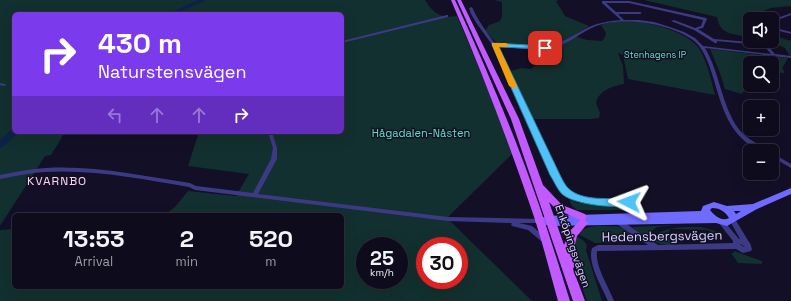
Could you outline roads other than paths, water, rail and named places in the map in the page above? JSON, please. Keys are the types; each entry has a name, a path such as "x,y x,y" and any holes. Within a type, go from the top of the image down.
{"main road":[{"name":"Enköpingsvägen","path":"453,0 569,272 579,301"},
{"name":"Enköpingsvägen","path":"459,0 515,119 538,182 546,220 545,241 564,301"},
{"path":"538,182 550,199 559,207 582,220 572,235 569,248 569,272"}],"street":[{"path":"623,20 603,2 629,2 706,19 702,27 695,29"},
{"path":"471,8 472,14 495,45 532,128 564,191 581,200 629,202 635,205 644,219"},
{"path":"615,12 640,13"},
{"path":"677,13 682,16"},
{"path":"668,28 677,13"},
{"path":"779,18 791,14"},
{"path":"344,42 447,16"},
{"path":"495,45 543,48 567,42 599,23 623,20 646,22 668,28 690,38 702,47 713,72 723,103 732,122 744,138 753,144"},
{"path":"672,21 695,29 714,40 723,49"},
{"path":"779,30 791,33"},
{"path":"714,40 760,44 766,46 773,54"},
{"path":"702,47 791,57"},
{"path":"255,195 274,159 275,148 271,134"},
{"path":"779,160 791,166"},
{"path":"0,176 48,168 109,173 190,185 195,188 381,212 448,219 496,221 644,219 718,221 727,223 754,207 791,191"},
{"path":"707,213 706,208 709,205 717,205 731,212 733,220"},
{"path":"726,209 754,207"},
{"path":"582,220 620,223 644,219 707,213 718,221 737,243"},
{"name":"Hedensbergsvägen","path":"611,301 596,265 593,253 594,250 598,248 737,243 743,250 747,250 749,247 733,220"},
{"path":"496,221 530,228 545,241"},
{"path":"620,223 657,247"}],"waterway":[{"path":"175,12 203,0"},
{"path":"0,145 12,134"}],"district":[{"name":"KVARNBO","path":"57,181"}],"park label":[{"name":"Stenhagens IP","path":"655,55"},
{"name":"Hågadalen-Nåsten","path":"421,133"}]}
